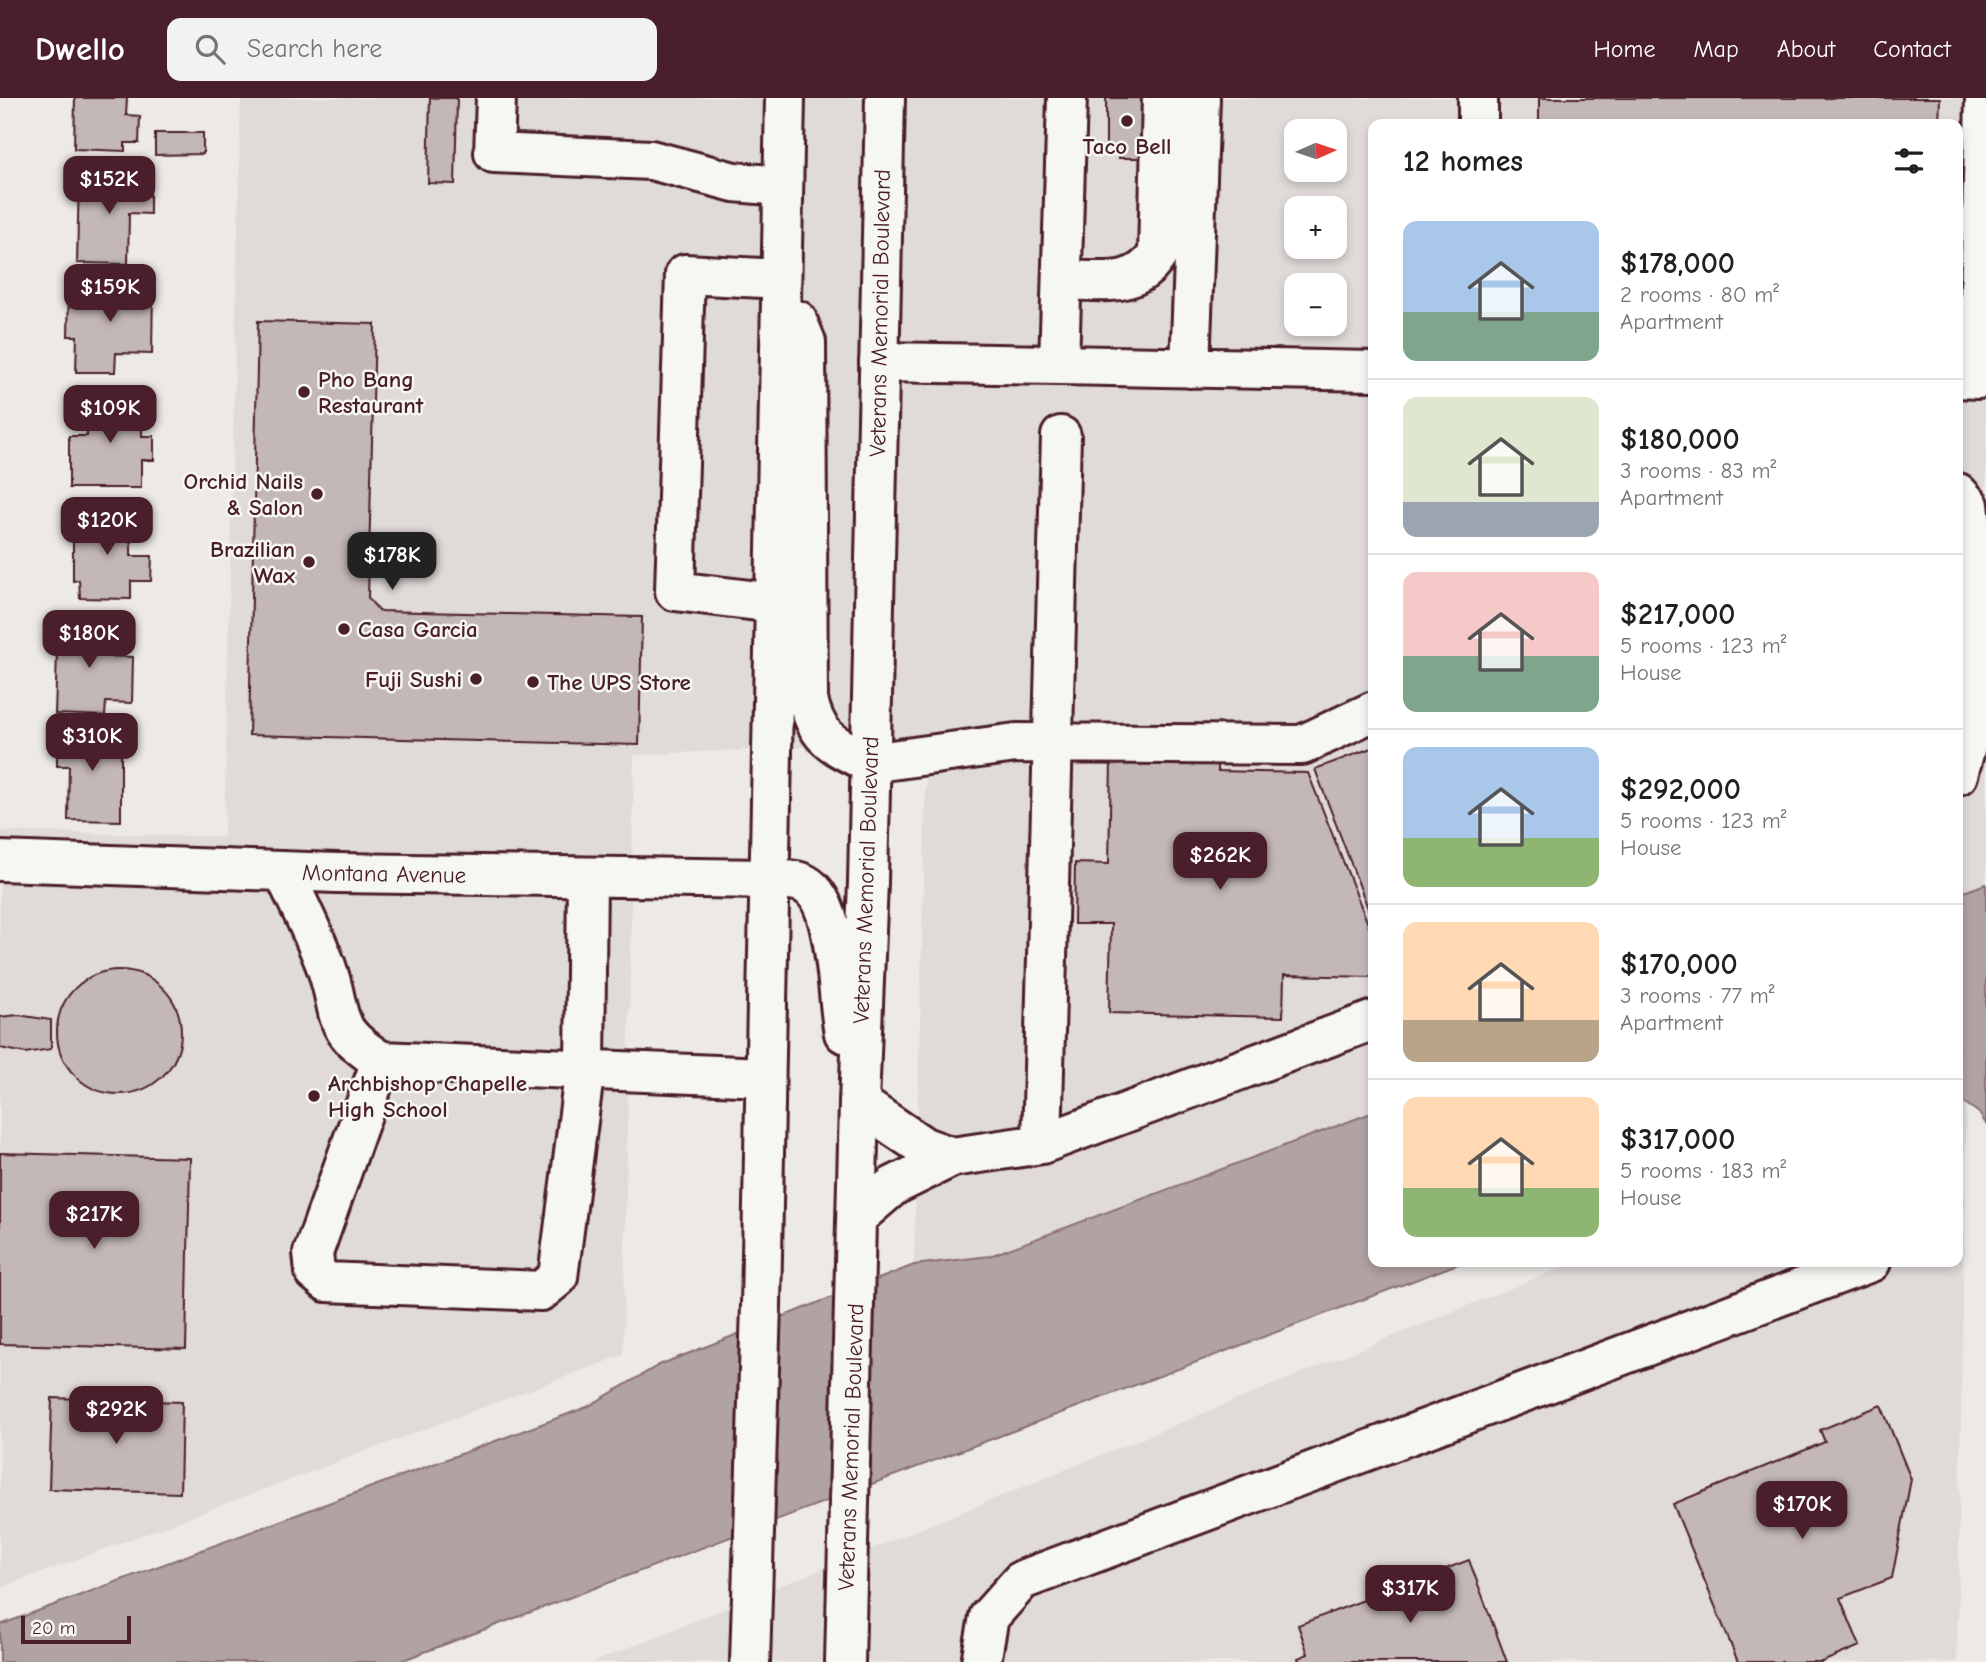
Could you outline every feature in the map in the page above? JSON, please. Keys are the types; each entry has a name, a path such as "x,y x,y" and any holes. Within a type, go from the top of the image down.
{"main road":[{"path":"496,98 494,153 651,160 705,177 783,186"},
{"path":"750,1662 761,1305 785,98"},
{"name":"Veterans Memorial Boulevard","path":"845,1662 885,98"},
{"path":"1059,365 1067,98"},
{"path":"1062,280 1133,279 1149,269 1158,254 1162,98"},
{"path":"1190,368 1200,98"},
{"path":"1478,98 1478,119"},
{"path":"1963,378 1978,379 1985,98"},
{"path":"774,603 675,591 685,274 781,279"},
{"path":"781,279 806,342 808,700 814,723 825,739 869,763 1016,743 1302,745 1368,714"},
{"path":"879,362 1368,371"},
{"path":"1042,1144 1061,436"},
{"path":"1963,498 1969,505 1973,541 1969,735 1963,757"},
{"name":"Montana Avenue","path":"0,861 283,872 768,879 801,882 819,895 835,954 841,1019 859,1103"},
{"path":"283,872 327,968 338,1019 355,1044 381,1061 765,1077"},
{"path":"381,1061 313,1253 315,1272 327,1282 541,1291 558,1277 585,1068 587,877"},
{"path":"856,1232 893,1186 952,1157 1042,1144 1368,1022"},
{"path":"859,1103 923,1147 952,1157"},
{"path":"981,1662 989,1618 1022,1580 1858,1267"}],"shaded area":[{"path":"241,98 1986,98 1986,884 1963,892 1963,119 1368,119 1368,1114 990,1256 914,1265 927,741 634,755 623,1355 0,1588 0,831 224,837"},
{"path":"1986,884 1986,1124 1979,1113 1963,1102 1963,892"},
{"path":"1966,1103 1957,1662 594,1662 1563,1267 1963,1267 1963,1104"},
{"path":"1368,1114 1368,1267 1450,1267 398,1662 0,1662 0,1625 587,1407 659,1365 914,1265 990,1256"}],"building":[{"path":"75,98 127,98 126,115 140,116 139,143 125,143 125,151 74,149"},
{"path":"430,98 457,98 455,184 428,183"},
{"name":"Taco Bell","path":"1106,98 1149,98 1144,158 1119,158 1119,146 1106,146"},
{"path":"1539,98 1940,98 1939,119 1539,119"},
{"path":"155,133 203,133 203,154 155,155"},
{"path":"79,175 150,176 150,214 129,213 128,264 77,263"},
{"path":"69,285 153,287 152,354 116,353 115,372 76,372 77,336 68,336"},
{"path":"258,321 375,324 368,598 379,611 642,617 639,745 249,735"},
{"path":"87,395 142,395 142,436 154,436 154,460 141,460 141,488 69,488 69,436 87,436"},
{"path":"80,511 131,512 131,556 152,556 151,581 131,581 131,599 80,598 79,580 73,581 73,539 80,539"},
{"path":"58,620 107,621 106,656 133,657 132,703 106,702 105,716 55,714"},
{"path":"57,729 121,729 121,821 68,820 69,766 57,766"},
{"path":"1368,749 1368,908 1315,769"},
{"path":"1111,763 1218,765 1218,771 1308,773 1368,924 1368,977 1284,975 1283,1017 1109,1013 1111,924 1074,924 1075,863 1109,864"},
{"path":"119,970 143,975 163,988 176,1008 181,1032 176,1056 163,1076 143,1089 119,1094 95,1089 75,1076 62,1056 57,1032 62,1008 75,988 95,975"},
{"path":"18,1015 51,1020 51,1049 25,1053 0,1048 0,1017"},
{"path":"0,1153 190,1158 186,1349 0,1344"},
{"path":"52,1398 182,1402 180,1493 49,1489"},
{"path":"1881,1405 1911,1479 1892,1578 1840,1598 1860,1646 1822,1662 1738,1662 1673,1504 1825,1442 1820,1430"},
{"path":"1469,1560 1507,1662 1299,1662 1298,1658 1308,1654 1298,1625"}],"place":[{"name":"Taco Bell","path":"1127,121"},
{"name":"Pho Bang Restaurant","path":"304,392"},
{"name":"Orchid Nails & Salon","path":"317,494"},
{"name":"Brazilian Wax","path":"309,562"},
{"name":"Casa Garcia","path":"344,629"},
{"name":"Fuji Sushi","path":"476,679"},
{"name":"The UPS Store","path":"533,682"},
{"name":"Archbishop Chapelle High School","path":"314,1096"}]}
